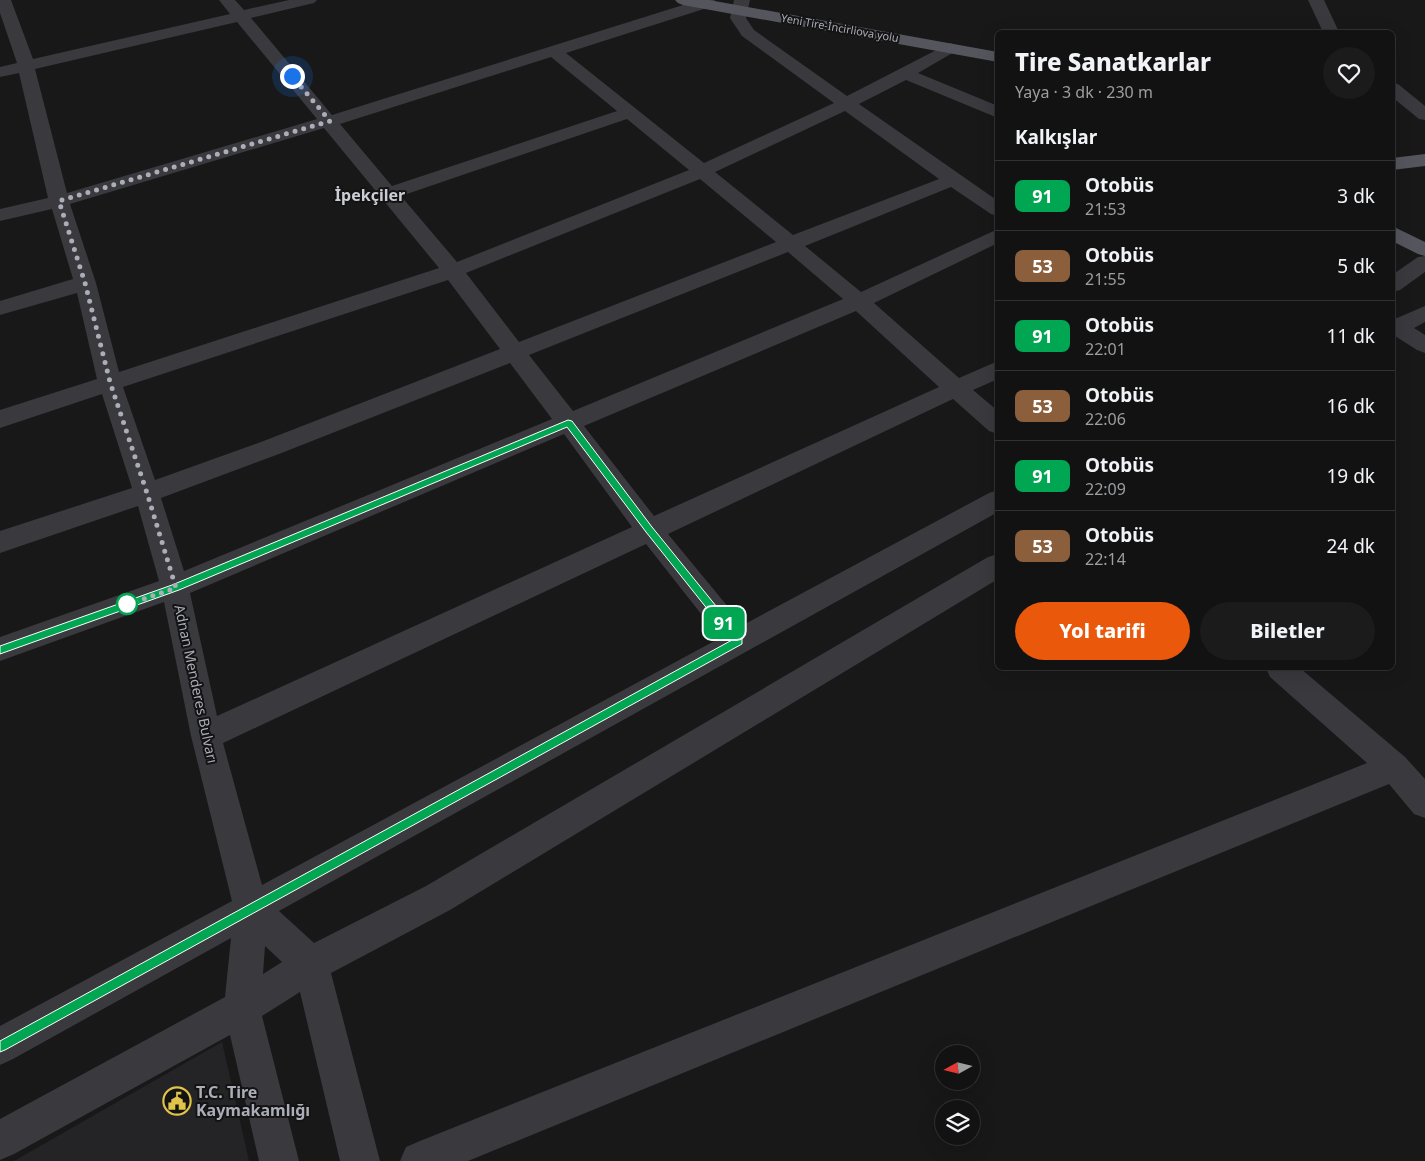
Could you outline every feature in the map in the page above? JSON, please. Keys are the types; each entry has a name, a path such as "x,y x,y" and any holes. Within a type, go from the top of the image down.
{"main road":[{"name":"Yeni Tire-İncirliova yolu","path":"683,0 740,5 995,56"},
{"path":"1395,164 1425,160"},
{"path":"1395,234 1425,250"}],"street":[{"name":"Adnan Menderes Bulvarı","path":"3,0 24,53 59,201 85,283 110,382 176,588 206,736 251,910 242,1008 279,1161"},
{"path":"0,72 24,53 233,7 252,0"},
{"path":"98,33 233,7 310,0"},
{"path":"1316,0 1330,30"},
{"path":"0,215 59,201 330,121 555,52 706,2"},
{"path":"740,5 738,20 748,33 995,208"},
{"path":"233,7 330,121 453,271 649,529 739,641"},
{"path":"0,419 453,271 703,171 847,103 905,74 950,48"},
{"path":"555,52 703,171 859,301 955,389 995,422"},
{"path":"905,74 995,112"},
{"path":"1395,90 1425,115"},
{"path":"389,193 630,112"},
{"path":"0,542 147,493 270,448 792,245 953,180"},
{"path":"0,649 176,588 859,301 995,235"},
{"path":"1395,283 1425,262"},
{"path":"0,308 85,283"},
{"path":"1395,327 1425,313"},
{"path":"1395,328 1425,346"},
{"path":"206,736 649,529 995,370"},
{"path":"0,1046 995,502"},
{"path":"0,1140 242,1008 311,964 438,898 995,567"},
{"path":"1282,670 1394,767 1425,803"},
{"path":"420,1161 1394,767"},
{"path":"251,910 311,964 360,1161"}],"shaded area":[{"name":"T.C. Tire Kaymakamlığı","path":"222,1042 249,1161 14,1161"}],"bus line":[{"name":"91","path":"0,649 176,588 568,423 649,529 739,641 0,1046"}],"place":[{"name":"T.C. Tire Kaymakamlığı","path":"177,1101"}],"district":[{"name":"İpekçiler","path":"370,195"}],"route":[{"path":"127,604 123,606 176,588 110,382 85,283 59,201 330,121 292,76"}]}
